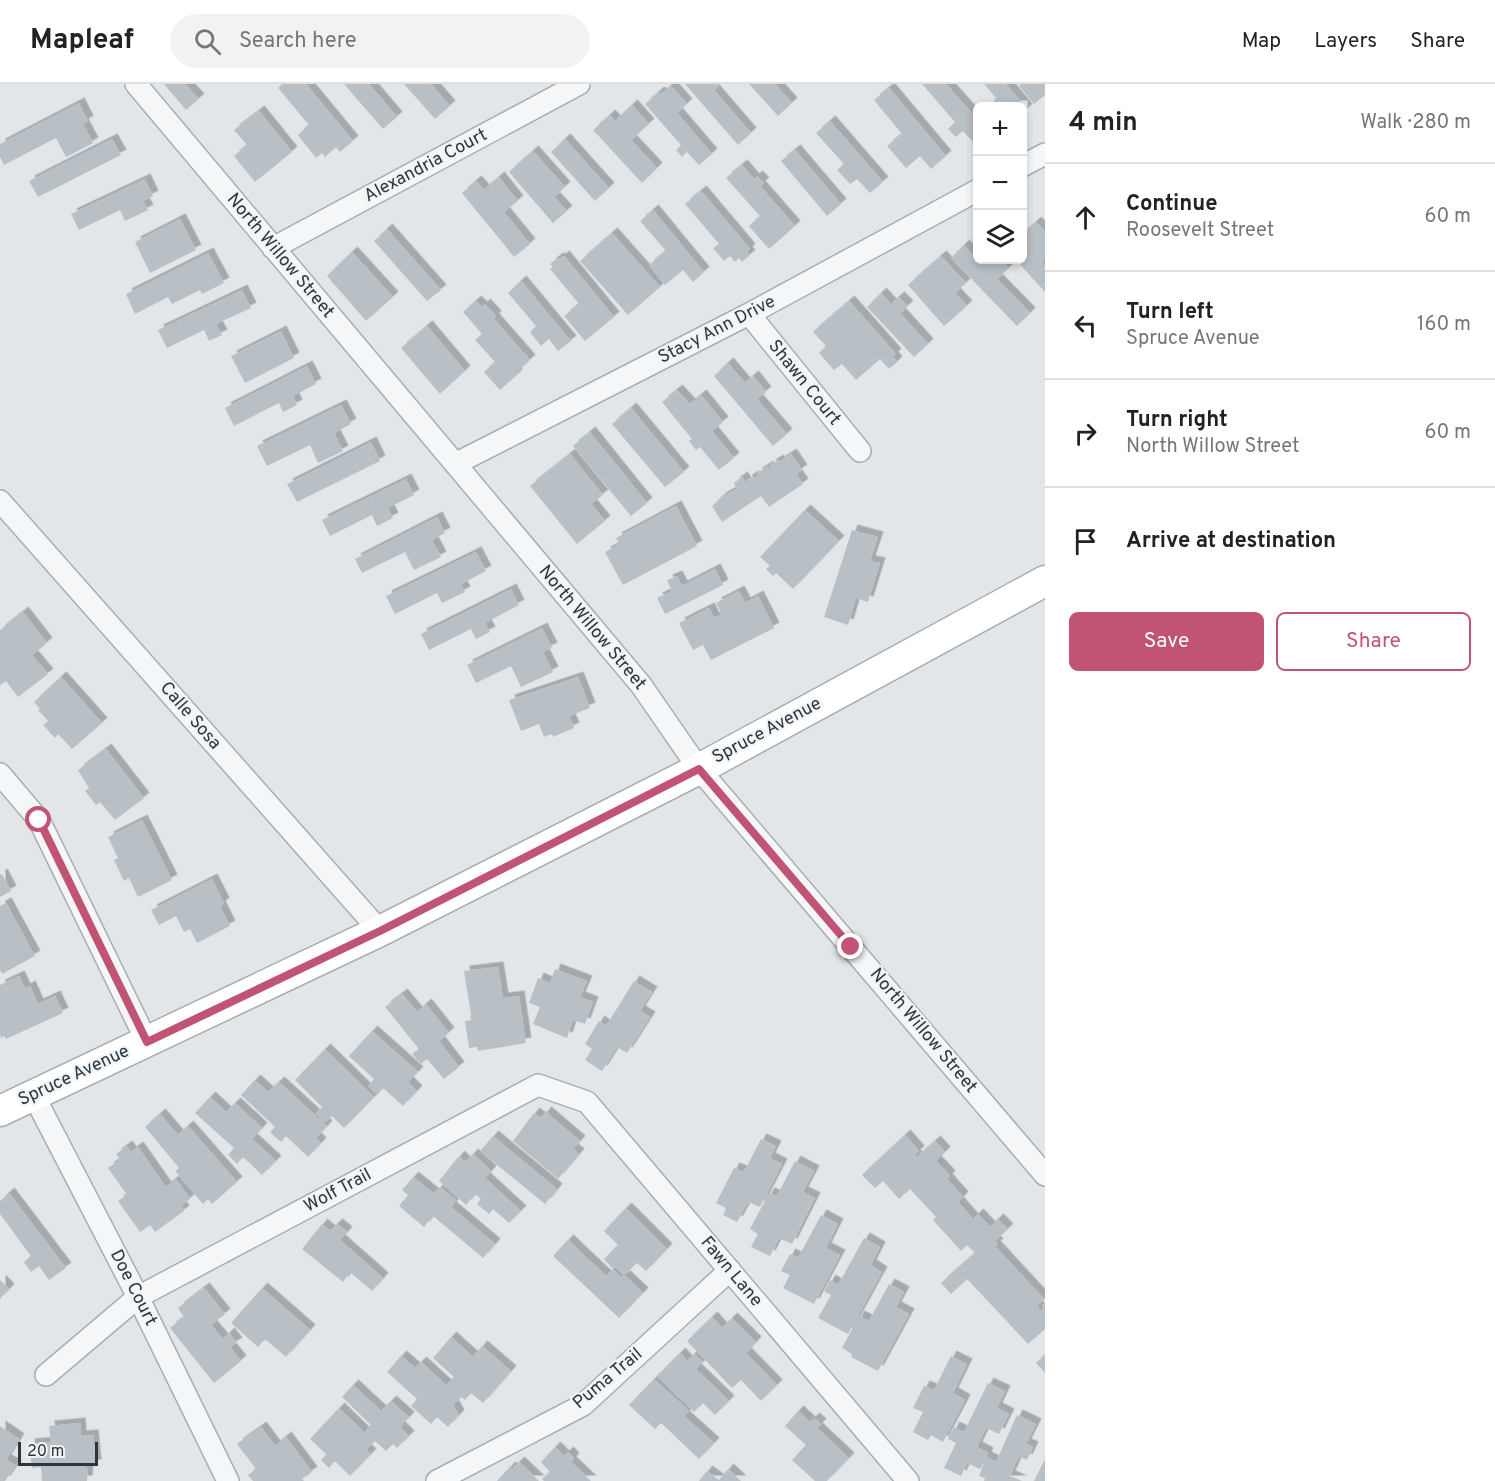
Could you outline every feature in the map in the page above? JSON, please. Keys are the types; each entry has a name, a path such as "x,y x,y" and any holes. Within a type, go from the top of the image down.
{"main road":[{"name":"Spruce Avenue","path":"0,1111 380,931 699,769 1045,581"}],"street":[{"name":"North Willow Street","path":"136,84 641,685 699,769 1045,1175"},
{"name":"Alexandria Court","path":"273,248 579,84"},
{"path":"1027,164 1045,154"},
{"name":"Stacy Ann Drive","path":"455,464 749,314 973,193"},
{"name":"Shawn Court","path":"749,314 860,452"},
{"name":"Calle Sosa","path":"0,501 380,931"},
{"path":"0,774 39,820 147,1042"},
{"name":"Fawn Lane","path":"538,1086 587,1102 730,1270 896,1476"},
{"name":"Wolf Trail","path":"46,1375 138,1297 538,1086"},
{"name":"Doe Court","path":"34,1096 138,1297 228,1481"},
{"name":"Puma Trail","path":"437,1481 583,1405 730,1270"}],"building":[{"path":"164,84 185,84 199,99 186,110"},
{"path":"282,84 306,84 353,141 340,152 336,147 325,157 322,153 316,158 298,135 309,125 278,88"},
{"path":"344,84 369,84 397,117 383,129"},
{"path":"404,84 431,84 450,106 435,119"},
{"path":"685,84 721,84 714,90 751,133 738,145"},
{"path":"749,84 775,84 792,103 778,116"},
{"path":"922,84 946,84 973,114 973,142 963,131 956,137 948,129 955,122"},
{"path":"984,84 1006,84 1021,102 993,102 997,99"},
{"path":"1021,84 1045,84 1045,95 1034,104 1019,86"},
{"path":"671,86 687,104 677,113 712,154 699,165 687,152 682,157 676,150 681,145 645,104 659,92 661,94"},
{"path":"889,88 946,156 931,169 920,156 906,168 887,146 902,134 874,100"},
{"path":"79,103 88,121 83,124 93,143 66,157 56,138 4,165 0,157 0,144"},
{"path":"632,105 649,124 631,140 657,168 642,183 593,130 610,115 615,121"},
{"path":"259,111 292,152 255,182 234,156 247,145 234,130"},
{"path":"830,121 883,182 870,193 857,179 850,184 837,170 844,164 816,133"},
{"path":"112,139 121,155 38,197 29,181"},
{"path":"565,139 609,188 595,201 551,152"},
{"path":"795,150 841,204 827,216 781,161"},
{"path":"533,151 565,187 554,197 567,211 553,223 509,172"},
{"path":"742,165 754,179 757,176 764,183 760,186 795,226 769,249 749,226 760,216 726,178"},
{"path":"499,177 518,201 504,212 530,244 514,257 462,193 476,181 484,190"},
{"path":"145,179 153,196 143,201 148,210 125,221 120,210 79,230 71,214"},
{"path":"701,191 750,249 747,252 750,255 742,262 739,258 735,262 730,256 724,261 713,248 719,244 685,204"},
{"path":"653,210 704,272 693,282 683,270 665,285 649,265 666,251 640,221"},
{"path":"180,219 196,250 150,273 135,242"},
{"path":"1036,222 1045,232 1045,259 1042,262 1045,265 1045,292 1020,264 1027,264 1027,230"},
{"path":"387,229 441,290 427,301 374,241"},
{"path":"612,233 660,287 628,315 580,261"},
{"path":"964,245 973,255 973,264 1004,264 1009,268 997,279 1030,313 1017,326 951,258"},
{"path":"352,252 393,297 366,321 327,276"},
{"path":"208,253 224,283 202,294 200,290 172,304 168,297 135,314 126,294"},
{"path":"564,256 614,317 585,341 564,316 579,304 550,269 553,267 550,264"},
{"path":"941,256 966,283 955,293 967,306 944,326 908,285"},
{"path":"521,281 571,341 558,351 549,339 541,346 530,332 536,326 508,293"},
{"path":"242,290 251,308 216,324 222,335 209,341 204,330 167,348 158,330"},
{"path":"881,293 891,304 899,297 908,306 900,313 928,344 914,357 867,307"},
{"path":"476,301 482,307 485,304 496,316 494,319 530,360 500,390 484,372 495,362 475,340 482,334 463,312"},
{"path":"849,301 896,354 893,357 897,362 889,369 880,359 856,380 842,364 834,370 819,353 826,346 813,332"},
{"path":"427,326 465,371 440,394 401,348"},
{"path":"281,331 294,358 245,383 231,356"},
{"path":"728,363 745,383 753,376 766,392 757,399 787,434 773,446 714,376"},
{"path":"307,366 316,384 293,396 297,405 283,412 279,403 234,426 225,408"},
{"path":"677,390 690,404 701,395 723,422 712,431 734,458 719,470 700,447 696,450 689,441 692,439 662,402"},
{"path":"341,405 351,424 334,433 343,451 318,463 310,445 267,466 257,446"},
{"path":"631,408 684,472 665,487 612,424"},
{"path":"590,432 647,503 631,516 573,446"},
{"path":"371,442 380,461 297,502 287,484"},
{"path":"570,454 603,495 591,504 605,521 577,544 530,486"},
{"path":"791,454 802,470 796,474 803,484 769,507 761,496 722,522 712,506 722,497 737,489 734,483 742,477 747,484 747,480 758,476 757,473 768,466 769,469 772,467 770,465"},
{"path":"406,479 414,495 388,508 393,518 377,526 372,515 330,536 322,520"},
{"path":"676,506 697,546 623,585 605,552 620,544 616,538"},
{"path":"805,510 839,541 793,589 776,573 773,576 766,569 770,566 760,557"},
{"path":"437,517 445,533 432,540 441,557 414,570 405,552 362,573 355,559"},
{"path":"852,530 878,537 870,561 880,563 868,602 856,598 848,625 824,617"},
{"path":"476,552 486,571 461,584 465,592 442,603 437,593 395,614 386,596"},
{"path":"715,569 723,585 665,614 657,598 672,591 667,580 677,576 682,586"},
{"path":"511,589 519,605 485,623 490,632 476,639 471,629 429,650 421,634"},
{"path":"739,591 745,603 758,596 774,628 711,660 703,645 693,650 679,623 709,608 714,618 722,614 716,603"},
{"path":"23,612 47,643 32,655 48,674 18,697 6,681 0,685 0,630"},
{"path":"542,628 552,648 543,652 553,672 521,687 511,666 476,683 467,665"},
{"path":"61,677 102,723 72,749 58,734 55,738 43,725 48,721 34,702"},
{"path":"578,677 590,708 569,716 574,728 553,737 552,734 544,737 539,724 521,731 509,700"},
{"path":"106,749 144,798 115,820 100,802 96,805 85,791 89,788 78,770"},
{"path":"142,820 172,880 138,897 129,878 124,881 114,860 118,858 108,837"},
{"path":"2,874 11,891 0,897 0,875"},
{"path":"212,879 224,903 220,906 230,926 197,943 190,929 184,932 176,916 159,925 151,910"},
{"path":"6,903 35,956 2,974 0,970 0,906"},
{"path":"498,967 503,998 519,996 526,1043 478,1051 477,1047 469,1048 465,1021 472,1020 464,971"},
{"path":"555,969 587,981 580,997 593,1002 585,1024 573,1020 567,1038 533,1024 540,1007 529,1003 538,978 550,983"},
{"path":"19,976 25,989 30,986 38,1004 55,996 63,1013 6,1039 4,1036 1,1038 0,985"},
{"path":"634,981 652,992 640,1011 650,1017 627,1053 617,1047 602,1071 585,1060 592,1049 585,1044 599,1021 606,1026"},
{"path":"402,994 417,1012 426,1004 449,1033 439,1041 459,1067 444,1079 427,1059 421,1064 412,1054 419,1049 385,1007"},
{"path":"372,1031 418,1072 408,1082 417,1091 403,1106 383,1088 377,1095 368,1086 374,1079 349,1056"},
{"path":"325,1049 374,1097 344,1128 332,1116 325,1122 316,1114 322,1107 295,1080"},
{"path":"255,1080 268,1092 279,1082 327,1126 316,1138 321,1143 308,1157 286,1136 281,1142 270,1132 275,1127 241,1095"},
{"path":"210,1097 226,1112 235,1103 262,1128 252,1139 276,1161 262,1175 243,1157 237,1164 228,1155 234,1148 195,1113"},
{"path":"546,1112 580,1141 573,1149 579,1154 558,1179 513,1141 534,1113 541,1118"},
{"path":"160,1114 178,1135 188,1126 237,1182 212,1204 208,1199 203,1204 175,1171 179,1168 145,1127"},
{"path":"905,1135 919,1151 915,1155 917,1157 935,1141 945,1152 936,1161 950,1176 947,1179 963,1197 958,1202 973,1219 978,1214 990,1227 998,1219 1008,1229 995,1241 998,1244 995,1246 1044,1299 1037,1306 1042,1311 1045,1303 1045,1329 1028,1344 967,1279 951,1294 941,1283 975,1253 967,1245 961,1251 933,1220 936,1217 910,1189 899,1199 883,1181 875,1188 862,1175"},
{"path":"493,1136 557,1189 545,1204 480,1151"},
{"path":"761,1139 776,1146 770,1158 782,1164 760,1207 748,1202 737,1222 723,1215 726,1208 716,1203 734,1168 744,1172"},
{"path":"127,1146 131,1152 138,1147 166,1187 176,1179 190,1199 181,1206 184,1211 155,1232 150,1225 140,1232 118,1201 127,1195 108,1168 120,1160 116,1154"},
{"path":"473,1154 491,1171 485,1178 521,1211 509,1223 493,1209 489,1214 477,1204 481,1199 475,1194 466,1205 439,1181 459,1156 465,1162"},
{"path":"795,1161 814,1171 803,1192 815,1198 792,1244 779,1238 770,1256 751,1247 758,1234 750,1229 769,1193 777,1196"},
{"path":"413,1177 434,1194 440,1187 456,1200 451,1207 495,1244 483,1258 433,1216 424,1227 399,1206 408,1195 402,1190"},
{"path":"9,1193 66,1268 49,1280 39,1266 31,1272 24,1262 31,1256 0,1214 0,1201"},
{"path":"626,1208 667,1249 646,1271 637,1263 624,1275 615,1267 613,1269 604,1259 618,1245 604,1231"},
{"path":"821,1215 838,1224 826,1248 840,1255 814,1304 783,1288 790,1275 781,1271 790,1254 798,1258"},
{"path":"322,1224 330,1231 337,1224 347,1232 340,1240 383,1278 372,1291 350,1272 343,1282 302,1249"},
{"path":"864,1238 880,1247 871,1265 882,1272 848,1334 818,1318 831,1295 824,1291 830,1280 838,1285"},
{"path":"568,1240 606,1276 613,1269 622,1278 624,1275 643,1293 619,1318 553,1256"},
{"path":"0,1280 9,1289 0,1299"},
{"path":"889,1284 904,1292 896,1307 909,1314 878,1371 851,1357 852,1354 842,1348 859,1316 869,1321"},
{"path":"204,1288 225,1314 211,1325 223,1339 229,1333 237,1343 230,1347 241,1361 214,1383 170,1328 184,1317 178,1308"},
{"path":"262,1288 310,1330 286,1357 265,1339 258,1347 231,1323"},
{"path":"712,1317 722,1328 732,1318 756,1342 746,1353 777,1385 761,1401 741,1380 732,1388 687,1341"},
{"path":"451,1337 473,1357 482,1346 511,1371 483,1403 471,1393 465,1400 461,1397 453,1405 459,1415 448,1427 437,1417 431,1424 411,1406 417,1399 387,1372 401,1356 415,1368 421,1362 446,1385 454,1377 433,1358"},
{"path":"680,1353 687,1361 694,1354 703,1362 696,1369 729,1401 715,1415 703,1403 694,1412 657,1376"},
{"path":"1045,1355 1045,1373 1036,1363"},
{"path":"951,1356 967,1364 953,1393 965,1400 943,1442 931,1435 928,1440 913,1432 923,1412 913,1408 924,1386 934,1390"},
{"path":"654,1379 689,1411 684,1416 714,1443 699,1459 661,1423 655,1429 629,1405"},
{"path":"988,1383 1005,1391 997,1408 1009,1414 999,1434 986,1428 977,1447 988,1453 986,1457 996,1462 1017,1415 1036,1424 1026,1444 1033,1447 1027,1460 1019,1456 1010,1476 1022,1481 984,1481 985,1478 979,1476 985,1460 980,1469 967,1463 961,1476 944,1468 956,1443 948,1439 954,1427 964,1432"},
{"path":"353,1385 381,1411 391,1401 409,1417 400,1427 409,1436 397,1448 393,1444 386,1451 365,1432 371,1425 342,1397"},
{"path":"339,1408 374,1442 366,1450 371,1454 350,1476 335,1461 329,1468 321,1460 326,1454 310,1439"},
{"path":"798,1411 810,1422 814,1418 821,1424 817,1428 849,1458 827,1481 815,1481 792,1460 806,1445 785,1426"},
{"path":"80,1423 81,1436 93,1435 96,1465 86,1465 88,1468 87,1481 42,1481 41,1467 32,1468 29,1444 51,1442 49,1426"},
{"path":"0,1426 19,1439 6,1460 16,1465 5,1481 0,1481"},
{"path":"261,1427 275,1446 286,1437 312,1472 302,1479 304,1481 253,1481 248,1475 256,1469 237,1444"},
{"path":"555,1447 564,1456 568,1452 574,1458 571,1462 591,1481 544,1481 542,1479 550,1472 541,1462"},
{"path":"1045,1459 1045,1481 1034,1481"},
{"path":"519,1462 539,1481 497,1481 510,1467 512,1469"},
{"path":"728,1469 741,1481 699,1481 707,1471 719,1480"}],"route":[{"path":"39,820 147,1042 380,931 699,769 851,947"}]}
